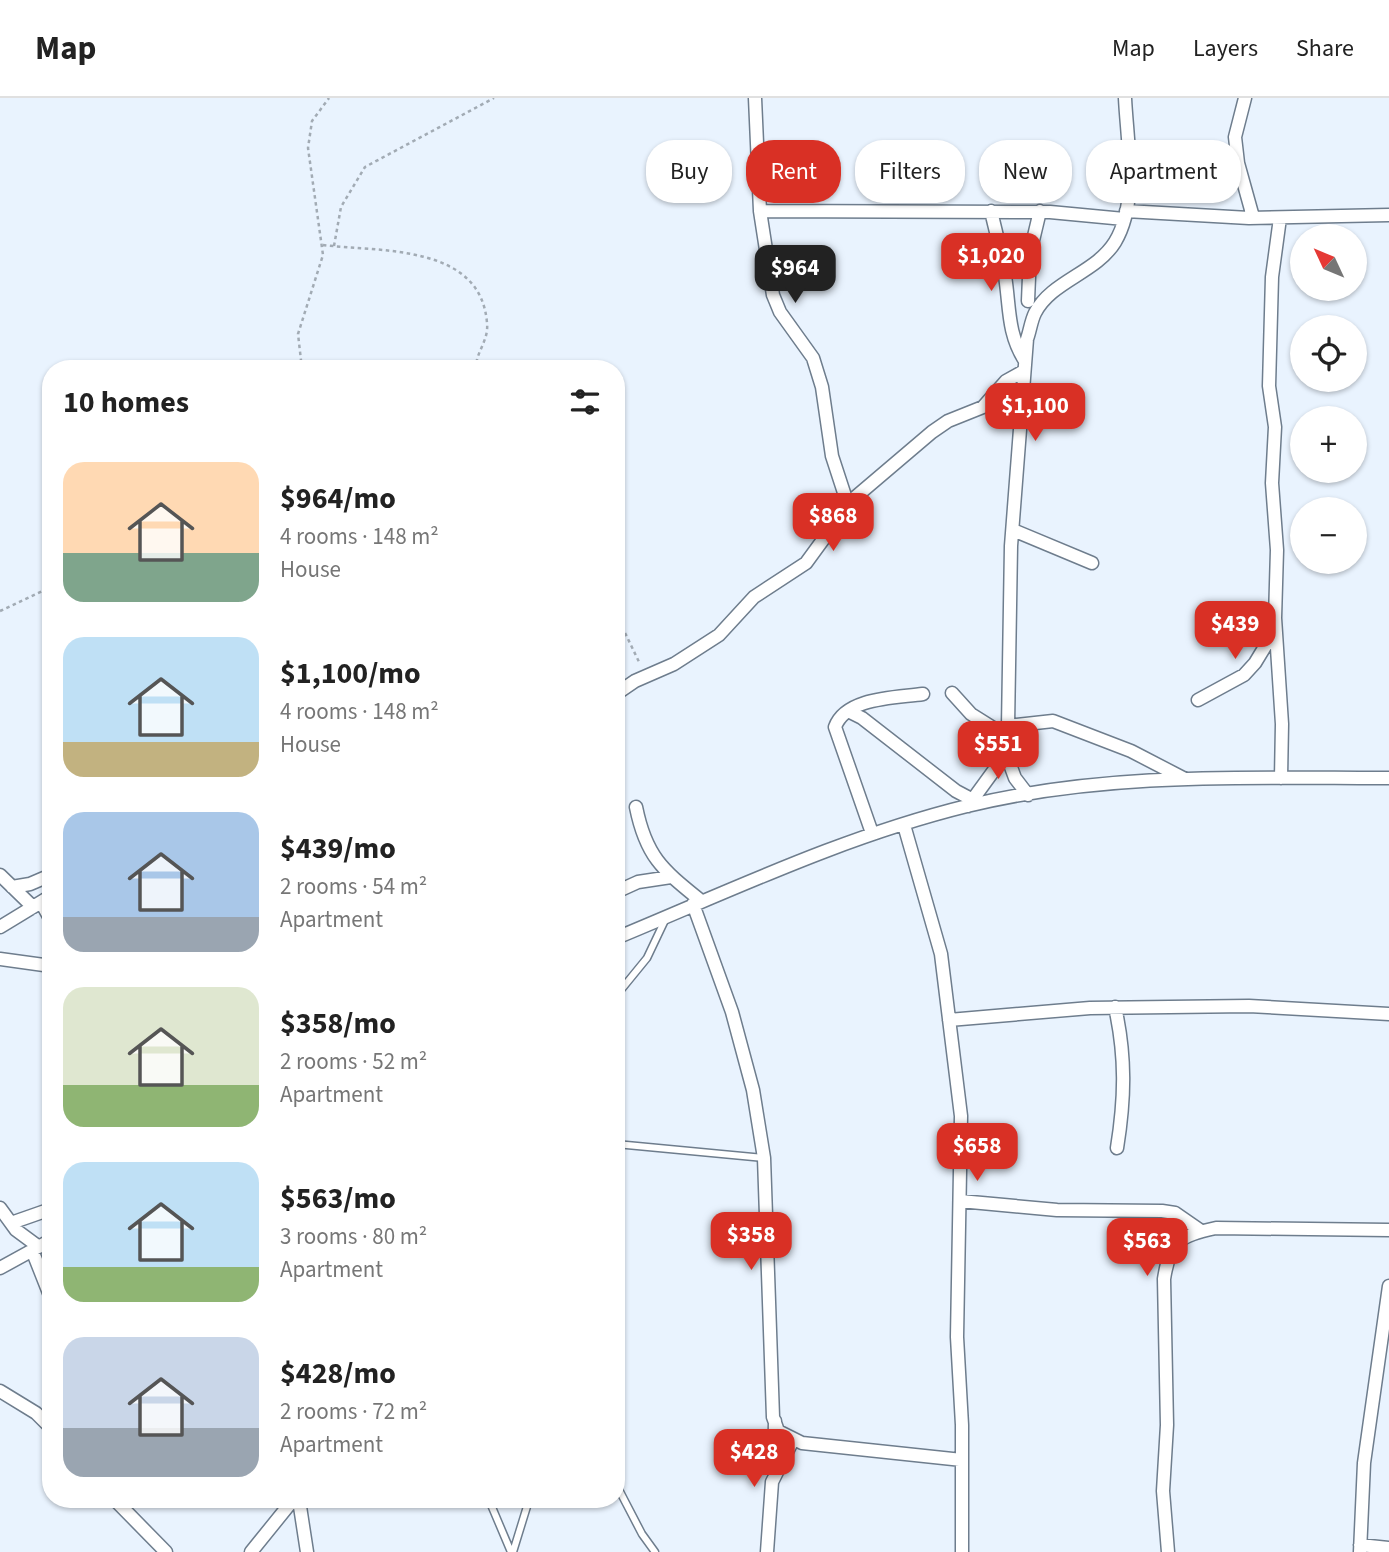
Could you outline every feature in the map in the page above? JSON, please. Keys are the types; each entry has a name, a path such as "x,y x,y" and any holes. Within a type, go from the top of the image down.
{"street":[{"path":"755,98 760,211 773,295 780,312 813,358 822,387 832,456 848,505"},
{"path":"1028,795 1009,766 1006,737 1013,530 1024,366 1035,313 1046,299 1100,259 1114,244 1125,215 1128,178 1125,98"},
{"path":"1245,98 1236,137 1238,163 1252,218"},
{"path":"760,211 1040,211 1252,218 1389,215"},
{"path":"991,211 1008,300 1009,322 1024,366"},
{"path":"1028,301 1030,253 1040,211"},
{"path":"1280,218 1272,277 1269,386 1275,427 1272,483 1277,550 1275,630 1282,724 1281,778"},
{"path":"1008,300 1046,299"},
{"path":"625,689 674,664 719,635 754,597 806,563 848,505 932,432 948,421 983,407 1006,381 1024,366"},
{"path":"1013,530 1092,563"},
{"path":"1198,699 1244,675 1255,663 1275,630"},
{"path":"952,693 971,714 1006,737"},
{"path":"872,833 835,727 840,716 876,700 923,694"},
{"path":"848,711 862,718 971,803"},
{"path":"1006,737 1053,721 1131,751 1185,779"},
{"path":"971,803 1000,762 1006,737"},
{"path":"625,933 872,833 971,803 1082,786 1185,779 1389,778"},
{"path":"636,807 649,851 697,902 732,1012 753,1090 764,1157 775,1421 774,1478 766,1552"},
{"path":"904,825 941,954 960,1093 957,1337 962,1460 962,1552"},
{"path":"0,875 12,887 42,902"},
{"path":"625,888 638,882 671,877"},
{"path":"12,887 42,879"},
{"path":"0,926 42,902"},
{"path":"0,959 42,965"},
{"path":"949,1020 1115,1007 1249,1006 1389,1014"},
{"path":"1115,1007 1125,1071 1125,1098 1118,1148"},
{"path":"960,1201 1057,1210 1162,1211 1175,1213 1201,1231"},
{"path":"0,1208 35,1248 42,1270"},
{"path":"11,1223 42,1212"},
{"path":"1168,1552 1163,1492 1167,1425 1164,1279 1167,1259 1176,1242 1201,1231 1216,1228 1389,1230"},
{"path":"0,1268 42,1244"},
{"path":"1389,1286 1364,1463 1360,1549 1389,1548"},
{"path":"0,1391 42,1419"},
{"path":"775,1421 778,1431 793,1440 834,1448 962,1460"},
{"path":"774,1478 793,1440"},
{"path":"123,1508 166,1552"},
{"path":"251,1552 287,1508"},
{"path":"300,1508 307,1552"}],"lane":[{"path":"625,985 647,958 666,916"},
{"path":"625,1145 764,1157"},
{"path":"625,1501 655,1552"},
{"path":"493,1508 512,1552"},
{"path":"512,1552 526,1508"}],"path":[{"path":"301,360 298,334 301,319 311,301 323,244 308,148 312,121 329,98"},
{"path":"334,246 341,207 365,167 494,98"},
{"path":"323,244 390,249 436,259 454,267 472,281 485,304 488,338 477,360"},
{"path":"0,611 42,591"},
{"path":"625,629 645,677"}]}
